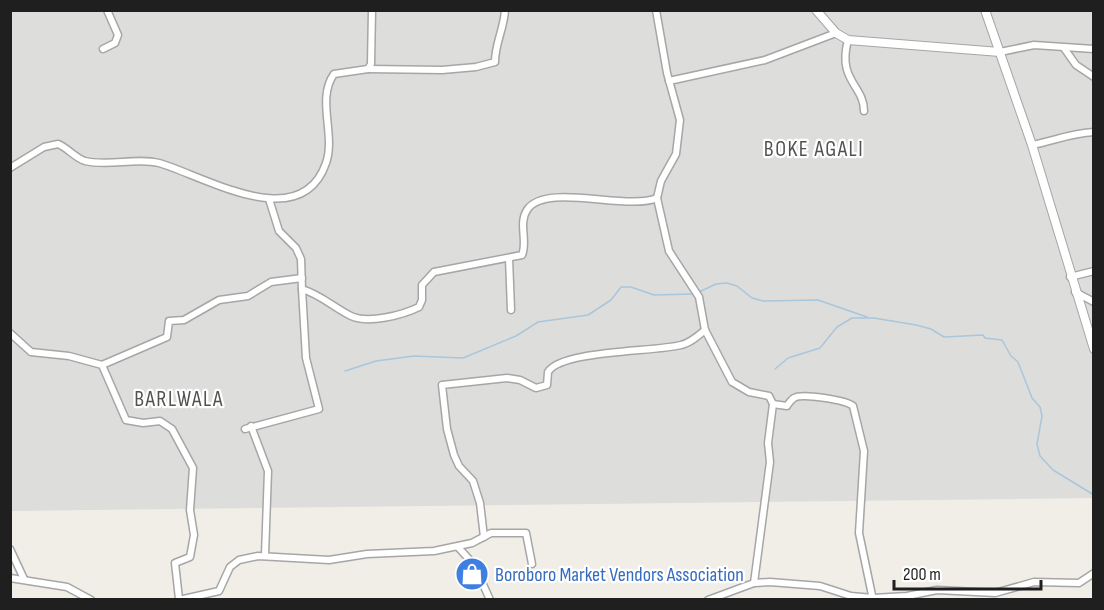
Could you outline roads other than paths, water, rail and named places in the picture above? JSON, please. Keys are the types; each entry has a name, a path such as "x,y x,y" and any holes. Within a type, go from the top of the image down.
{"street":[{"path":"103,49 115,43 118,35 107,10"},
{"path":"368,69 372,57 372,10"},
{"path":"10,168 44,147 58,144 85,161 156,162 225,189 269,199 284,198 304,192 326,164 330,142 327,103 334,74 342,71 368,69 442,70 476,67 495,62 497,42 505,10"},
{"path":"656,10 669,81 679,110 679,143 657,198 669,251 699,297 705,330 732,382 748,392 769,396 773,404 768,443 770,462 754,583"},
{"path":"816,10 836,33 848,40 1000,52 1034,45 1094,49"},
{"path":"985,10 1032,145 1070,277 1094,349"},
{"path":"669,81 765,60 836,33"},
{"path":"848,40 847,74 864,102 864,111"},
{"path":"1064,48 1076,65 1094,77"},
{"path":"1032,145 1052,141 1067,134 1094,132"},
{"path":"302,289 320,295 351,316 379,317 419,307 422,300 422,285 434,272 479,261 522,255 525,214 528,208 543,198 644,201 657,198"},
{"path":"265,555 268,471 248,427 319,409 306,358 299,252 279,231 269,199"},
{"path":"509,258 512,310"},
{"path":"1070,277 1094,271"},
{"path":"10,325 12,333 31,352 69,356 102,365 167,337 168,321 184,320 219,300 248,296 271,282 302,278"},
{"path":"1075,292 1094,302"},
{"path":"484,537 480,503 474,482 456,461 447,429 442,385 513,378 532,387 542,388 547,386 548,372 557,363 597,354 633,353 681,345 705,330"},
{"path":"102,365 123,418 136,423 163,422 172,429 192,463 190,510 194,541 190,557 175,563 179,599 219,591 230,567 239,560 265,555 329,560 367,554 458,547 495,532 527,533 532,564"},
{"path":"773,404 787,406 795,397 800,397 843,400 853,406 864,451 859,533 873,599"},
{"path":"458,547 475,566 490,600"},
{"path":"10,549 24,579"},
{"path":"708,600 754,583 820,586 851,596 873,599 937,590 995,593 1034,582 1079,583 1094,573"},
{"path":"10,578 67,586 91,600"}],"waterway":[{"path":"699,292 716,284 727,283 737,286 752,298 763,301 818,300 867,317"},
{"path":"345,371 376,361 414,356 463,358 516,336 538,322 588,315 611,300 621,287 631,287 654,295 694,294"},
{"path":"775,369 788,358 820,348 837,327 852,318 874,318 916,325 931,329 944,337 983,335 985,338 1002,340 1011,356 1018,362 1032,398 1040,407 1042,416 1037,444 1040,456 1053,470 1094,495"}],"place":[{"name":"Boroboro Market Vendors Association","path":"472,574"}],"district":[{"name":"BOKE AGALI","path":"814,148"},
{"name":"BARLWALA","path":"179,398"}]}
